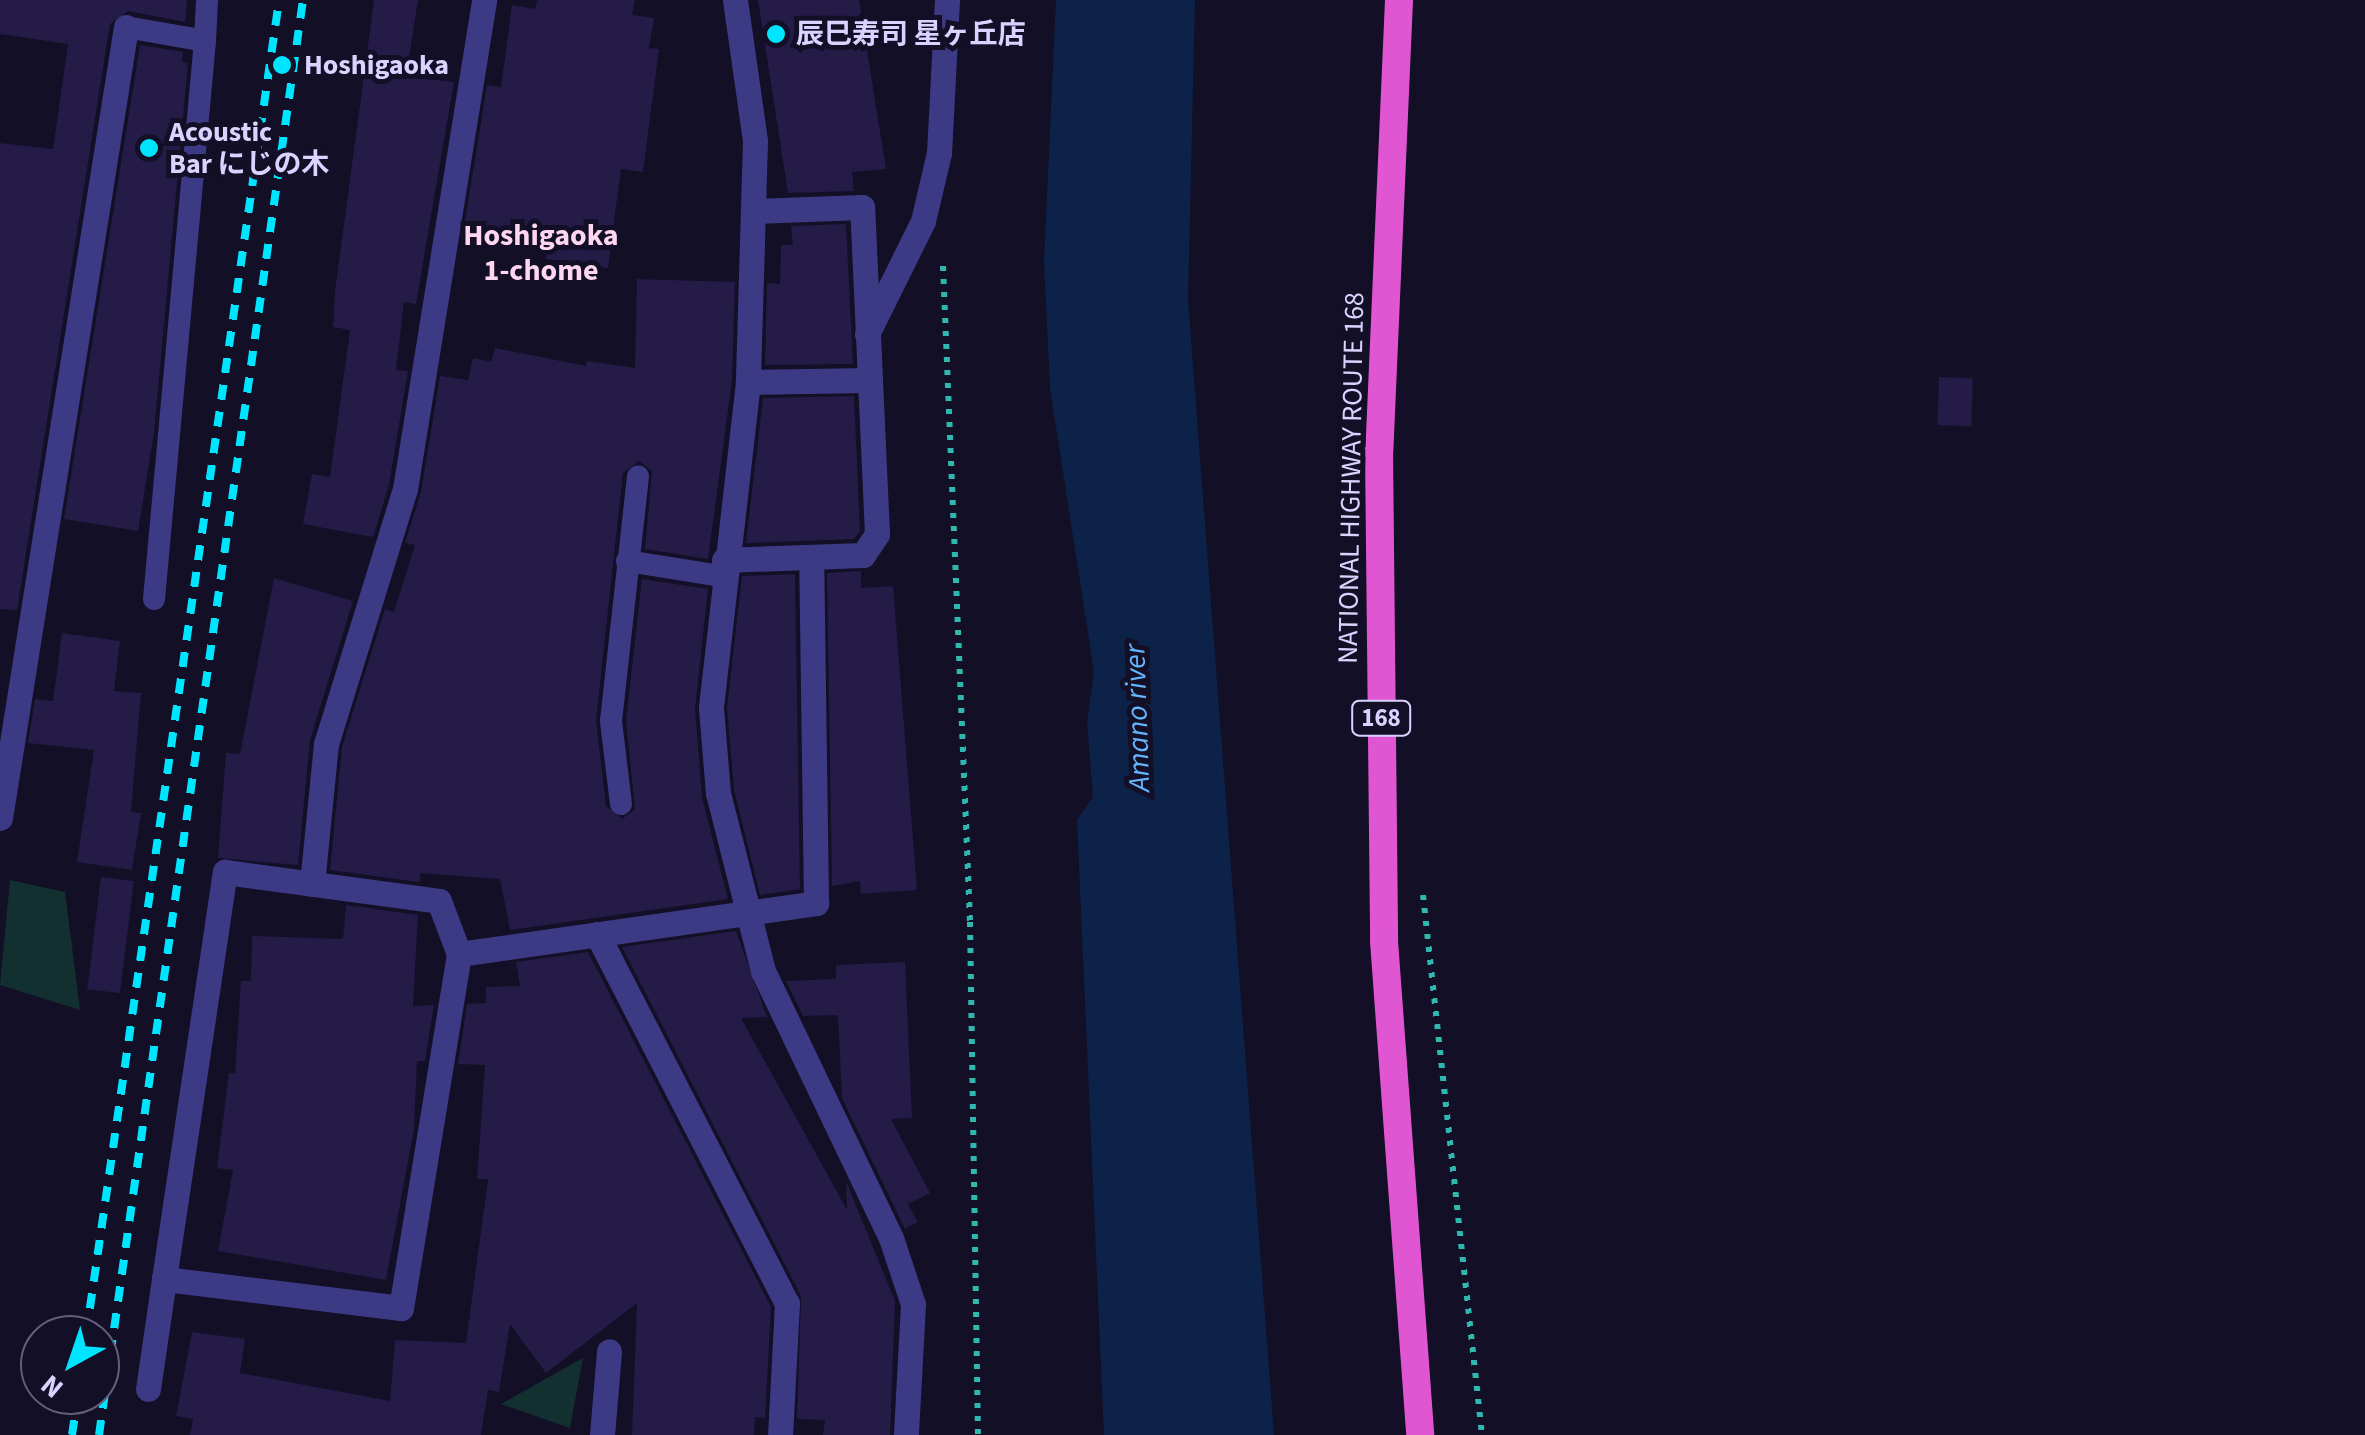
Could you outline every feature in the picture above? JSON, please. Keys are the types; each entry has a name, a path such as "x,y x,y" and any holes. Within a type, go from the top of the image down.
{"highway":[{"name":"NATIONAL HIGHWAY ROUTE 168","path":"1400,0 1379,451 1384,941 1420,1435"}],"street":[{"path":"312,884 326,744 406,488 484,0"},
{"path":"735,0 755,140 754,211 748,382 723,568 711,708 718,793 764,971 891,1238 913,1304 906,1435"},
{"path":"868,334 923,221 939,153 947,0"},
{"path":"0,818 126,27"},
{"path":"723,568 863,555 876,534 862,208 754,211"},
{"path":"748,382 870,380"},
{"path":"459,954 816,902 811,557"},
{"path":"148,1389 164,1279 226,872 439,901 459,954 401,1308 164,1279"},
{"path":"597,934 786,1302 780,1435"},
{"path":"602,1435 609,1351"}],"lane":[{"path":"154,599 207,0"},
{"path":"126,27 205,40"},
{"path":"620,804 611,721 638,476"},
{"path":"627,561 723,568"}],"path":[{"path":"923,221 942,245 970,922 978,1435"},
{"path":"1422,879 1482,1435"}],"green space":[{"path":"10,880 65,892 80,1010 0,985"},
{"path":"583,1358 570,1428 501,1404"}],"water":[{"name":"Amano river","path":"1056,0 1195,0 1188,299 1274,1435 1104,1435 1077,820 1093,797 1087,722 1094,672 1050,388 1044,262"}],"building":[{"path":"0,0 187,0 185,22 128,11 110,24 17,610 0,609 0,143 53,149 68,44 0,34"},
{"path":"374,0 418,0 406,77 454,82 416,304 404,302 396,370 408,371 389,485 373,537 303,524 312,474 330,477 350,330 333,327 335,292"},
{"path":"537,0 635,0 632,15 654,18 649,48 659,49 643,172 621,169 608,268 546,259 548,244 464,228 487,85 501,87 512,5 535,9"},
{"path":"758,0 859,0 886,169 852,172 854,191 788,193"},
{"path":"140,45 183,52 182,62 188,63 154,433 138,531 64,519"},
{"path":"846,224 853,364 765,365 767,283 780,284 781,245 793,245 791,226"},
{"path":"637,279 735,282 732,381 708,559 645,549 652,471 639,461 623,473 596,720 606,806 622,819 635,809 626,721 642,579 708,589 695,709 702,797 728,899 510,930 500,879 420,873 420,882 330,870 342,747 385,609 394,612 415,545 405,543 421,492 440,376 468,380 473,358 491,362 495,348 586,366 587,361 635,368"},
{"path":"1939,377 1973,378 1971,426 1937,425"},
{"path":"854,396 860,531 854,539 746,543 763,398"},
{"path":"861,571 861,588 893,586 917,890 861,894 860,881 832,886 827,573"},
{"path":"795,574 800,889 760,895 734,790 727,708 742,576"},
{"path":"274,578 353,601 310,740 298,865 218,858 226,753 240,754"},
{"path":"62,633 120,641 114,691 141,693 131,812 141,813 132,870 77,862 94,750 28,743 35,699 53,701"},
{"path":"101,877 134,881 120,993 87,989"},
{"path":"346,905 418,915 413,1006 434,1005 425,1061 417,1061 414,1129 386,1280 218,1251 233,1170 217,1168 229,1073 235,1074 241,981 251,981 252,936 343,939"},
{"path":"736,931 767,1017 741,1018 847,1210 846,1181 895,1301 890,1435 823,1435 825,1420 797,1419 801,1296 622,947"},
{"path":"588,952 771,1307 765,1418 755,1417 754,1435 632,1435 637,1303 546,1373 510,1324 499,1392 488,1390 481,1435 190,1435 193,1419 176,1416 192,1332 245,1339 240,1373 390,1401 395,1340 466,1343 488,1179 477,1179 485,1065 458,1064 467,1004 486,1003 486,987 520,986 516,962"},
{"path":"905,962 912,1118 891,1119 930,1193 908,1204 918,1222 905,1229 842,1098 838,1015 803,1016 786,981 836,979 836,965"}],"railway":[{"path":"89,1315 279,0"},
{"path":"99,1435 303,0"},
{"path":"72,1435 75,1415"}],"place":[{"name":"辰巳寿司 星ヶ丘店","path":"776,34"},
{"name":"Hoshigaoka","path":"282,65"},
{"name":"Acoustic Bar にじの木","path":"149,148"}],"district":[{"name":"Hoshigaoka 1-chome","path":"541,253"}]}
